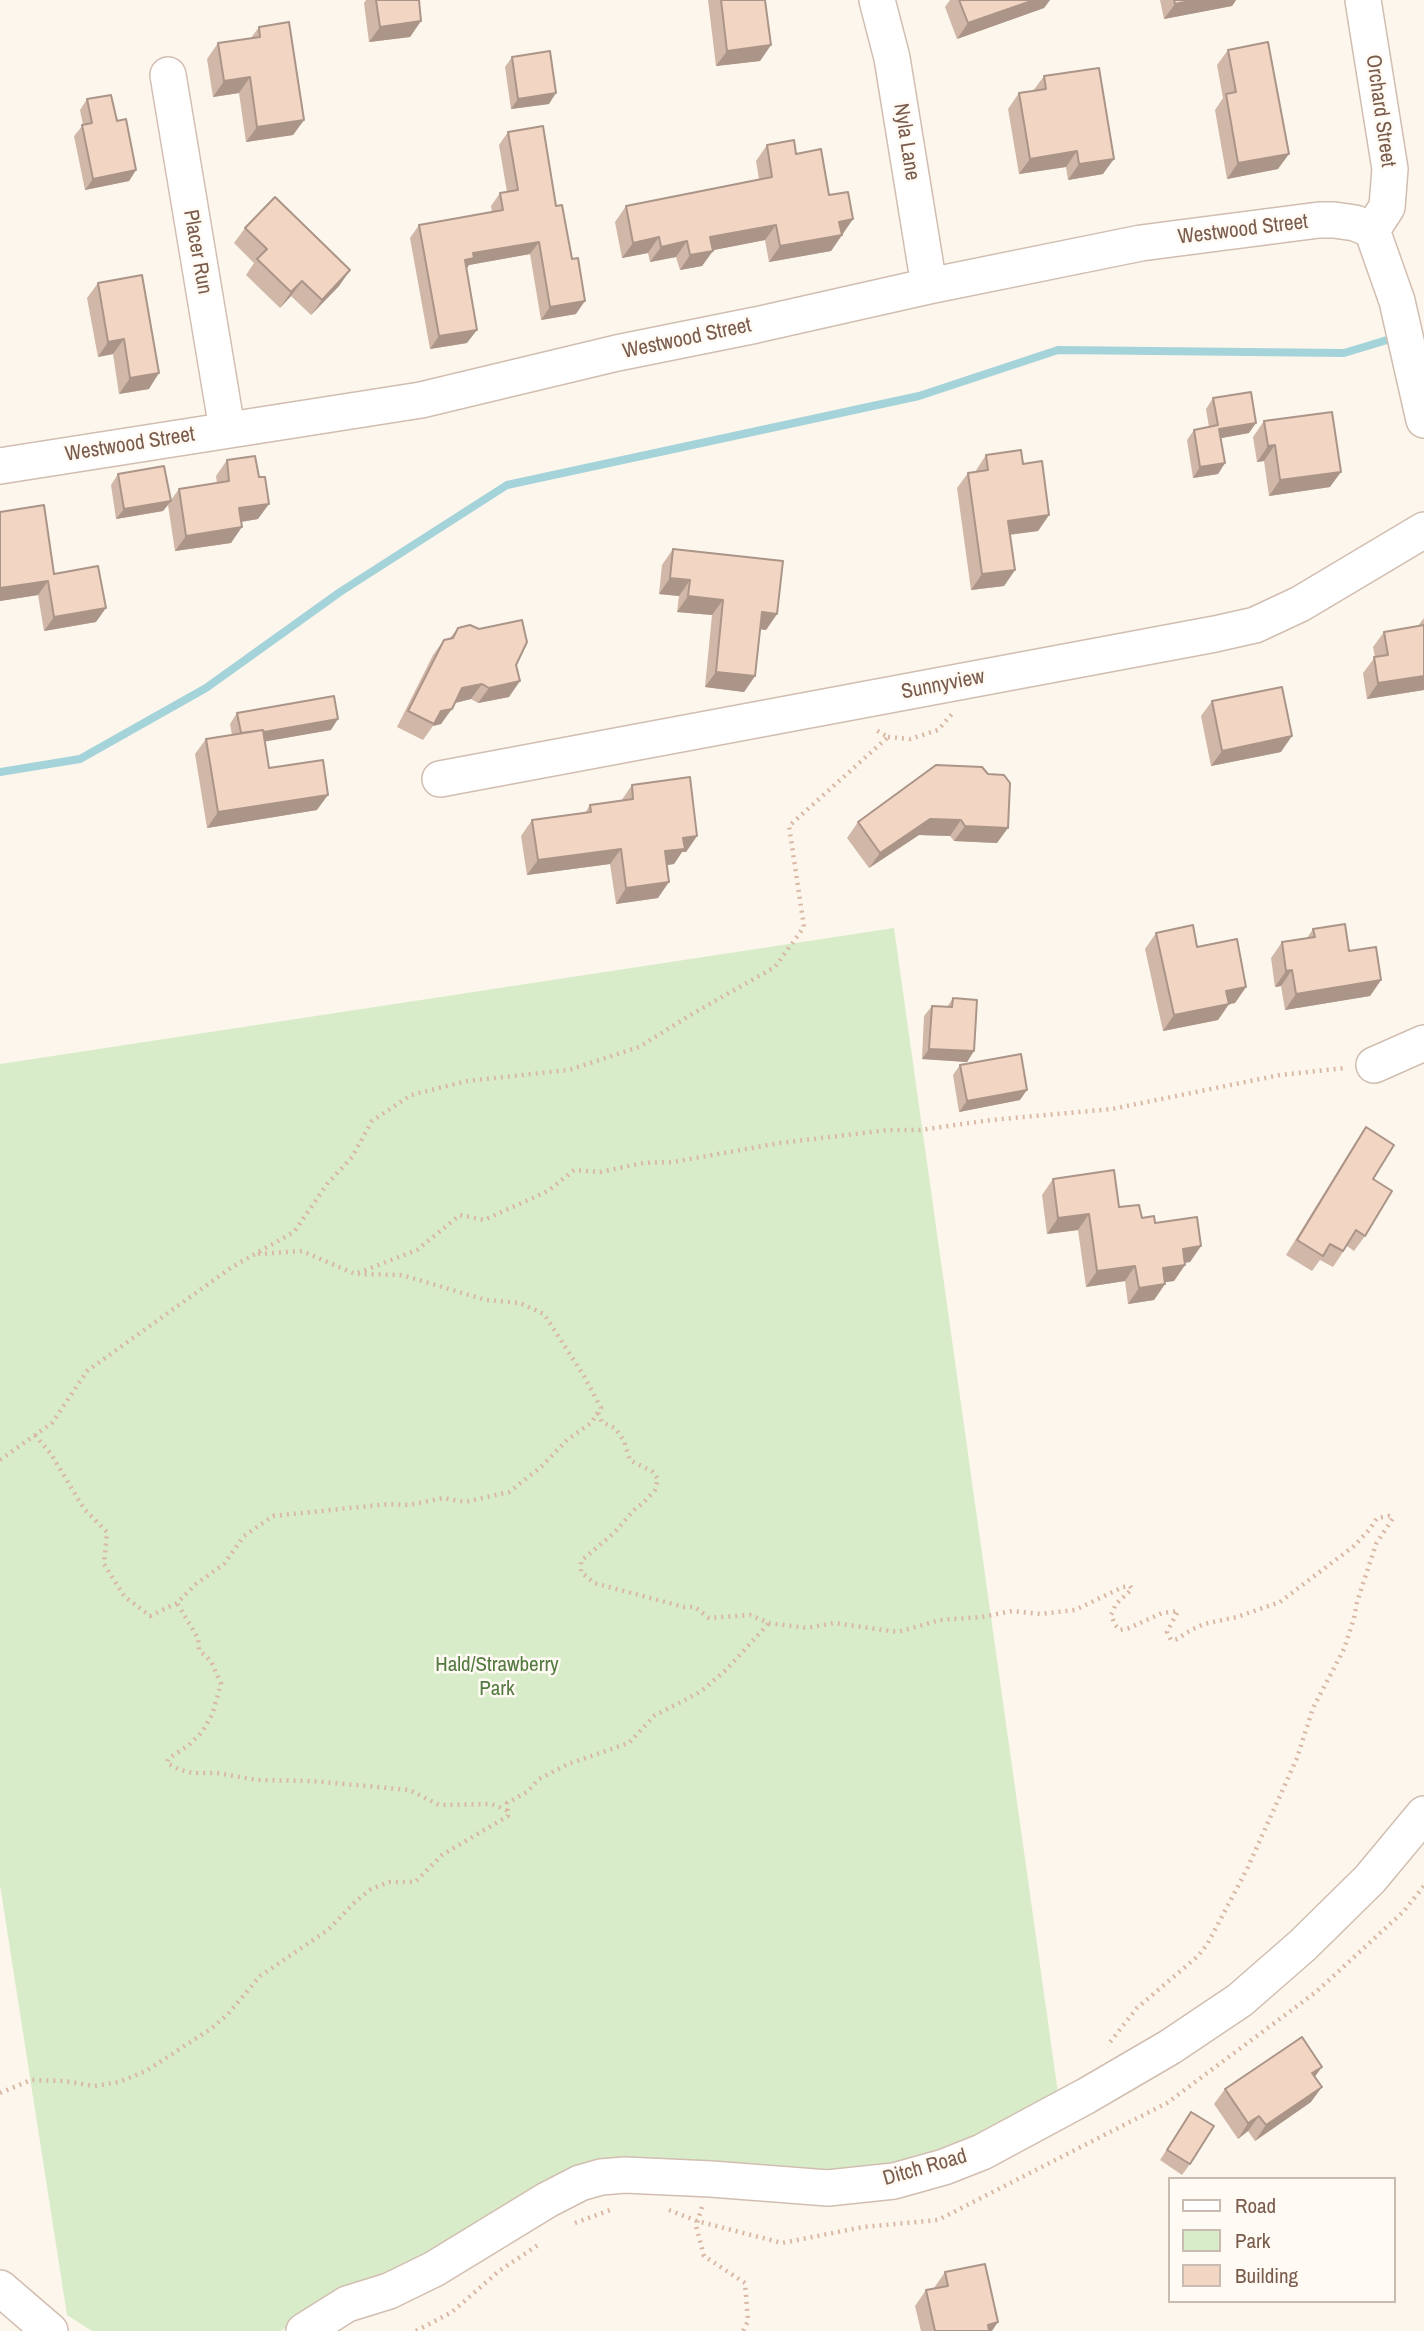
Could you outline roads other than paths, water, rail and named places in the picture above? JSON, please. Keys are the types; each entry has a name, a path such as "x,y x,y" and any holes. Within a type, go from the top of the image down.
{"street":[{"name":"Nyla Lane","path":"877,0 892,58 929,286"},
{"name":"Orchard Street","path":"1363,0 1390,169 1387,207 1372,230"},
{"name":"Placer Run","path":"167,75 227,429"},
{"name":"Westwood Street","path":"0,466 421,400 617,354 1141,243 1319,220 1344,221 1372,230"},
{"path":"1372,230 1397,301 1424,420"},
{"name":"Sunnyview","path":"440,779 1255,625 1300,604 1424,530"},
{"path":"1374,1065 1424,1043"},
{"name":"Ditch Road","path":"304,2331 347,2304 389,2291 434,2269 504,2225 580,2183 601,2177 625,2175 711,2179 828,2188 894,2181 944,2167 982,2152 1158,2054 1240,2000 1303,1945 1370,1879 1424,1814"},
{"path":"0,2288 50,2331"}],"waterway":[{"path":"0,772 80,759 206,688 340,592 507,485 919,396 1058,350 1344,353 1397,337"}],"park label":[{"name":"Hald/Strawberry Park","path":"497,1677"}]}
